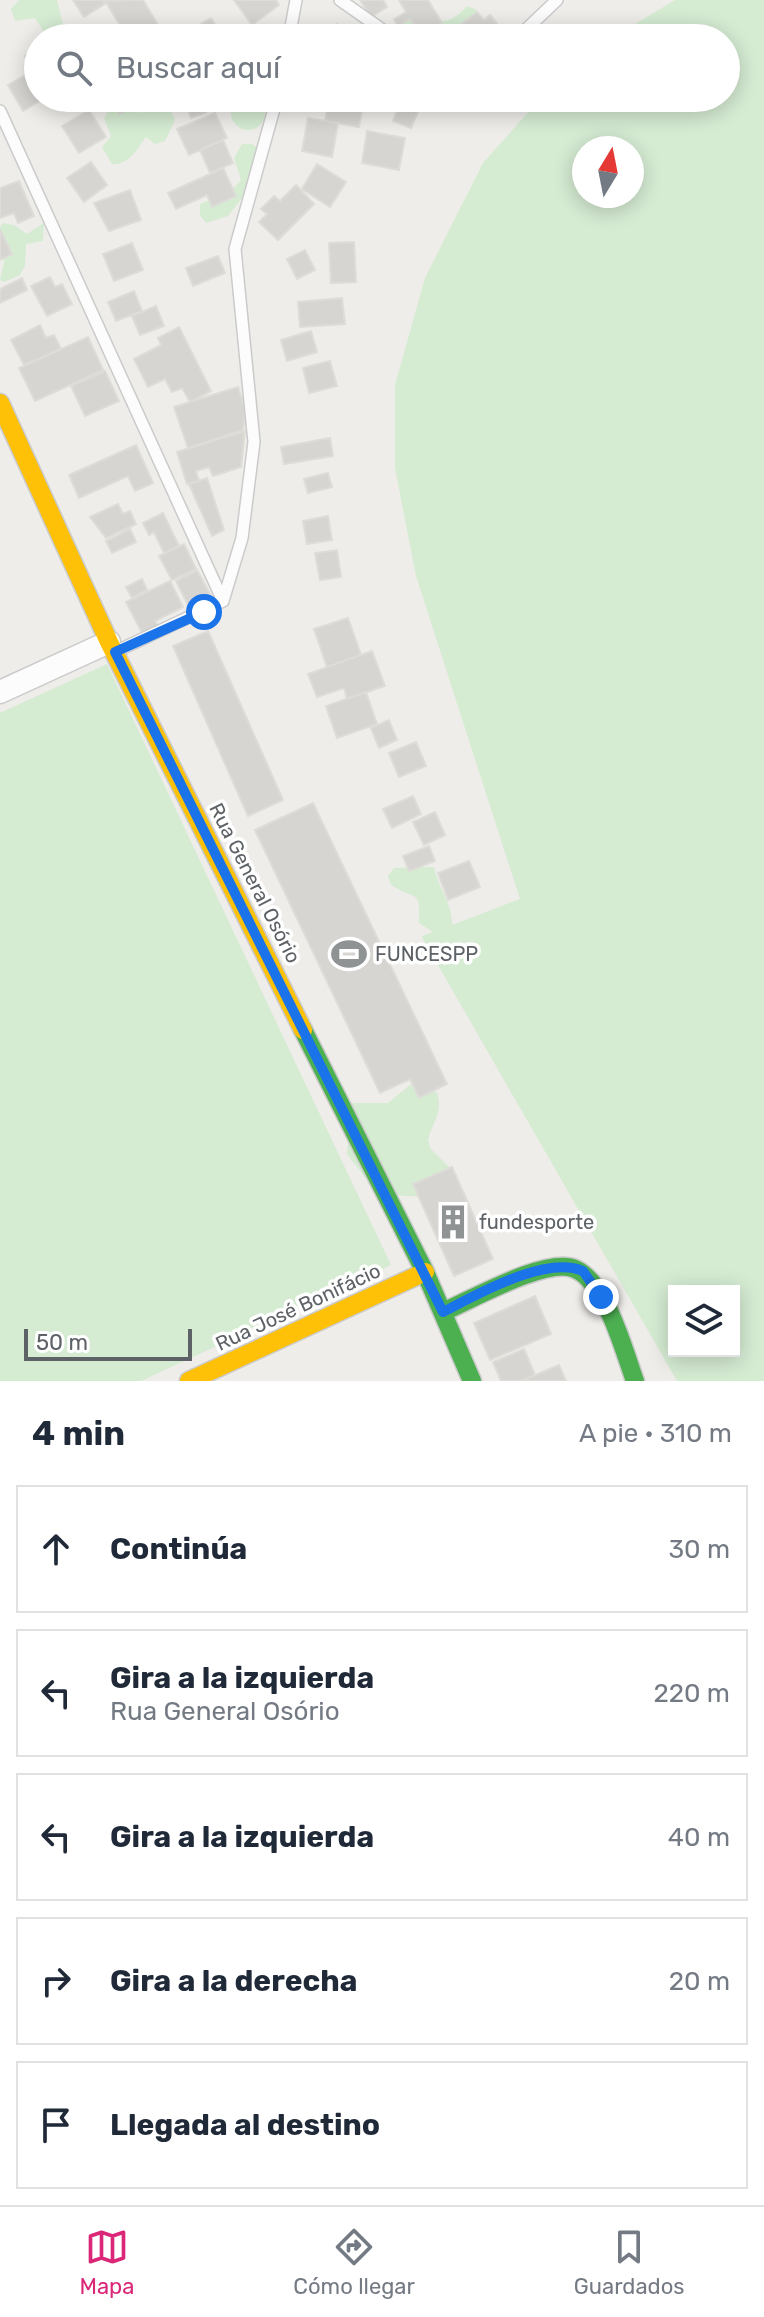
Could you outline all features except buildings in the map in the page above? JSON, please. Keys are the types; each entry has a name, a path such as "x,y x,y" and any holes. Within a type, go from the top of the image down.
{"street":[{"name":"Rua General Osório","path":"0,403 112,647 425,1272 472,1381"},
{"path":"0,692 112,647"},
{"path":"443,1312 539,1270 573,1267 583,1271 601,1297 635,1381"},
{"name":"Rua José Bonifácio","path":"189,1381 425,1272"}],"lane":[{"path":"340,0 374,24"},
{"path":"532,24 557,0"},
{"path":"292,24 298,1"},
{"path":"0,111 223,601"},
{"path":"223,601 242,538 254,442 235,249 273,112"},
{"path":"112,647 223,601"}],"green space":[{"path":"19,0 57,0 63,24 39,24 35,18 15,21 11,9"},
{"path":"675,0 764,0 764,1381 677,1381 423,939 422,936 433,932 419,923 418,900 391,885 388,876 394,868 434,867 450,910 452,925 520,899 416,576 395,468 395,385 425,278 483,163 529,112 740,112 740,24 635,24"},
{"path":"467,6 477,10 467,24 402,24 408,16 440,22 460,13"},
{"path":"108,112 171,112 175,120 165,141 155,144 146,137 128,159 112,164 102,147 111,136 104,118"},
{"path":"231,112 265,112 260,125 248,130 236,125 231,113"},
{"path":"242,144 252,144 268,156 263,171 228,216 206,223 200,215 200,204 230,192 241,180 234,158"},
{"path":"3,223 14,225 27,234 44,223 43,241 26,244 25,266 20,275 4,282 0,280 4,262 0,227"},
{"path":"107,664 391,1265 141,1381 0,1381 0,713"},
{"path":"420,1083 437,1093 438,1111 428,1139 430,1148 450,1168 426,1197 387,1193 372,1184 347,1154 351,1103 388,1103 410,1085"}],"traffic: fast":[{"path":"303,1030 425,1272 472,1381"},
{"path":"443,1312 529,1274 563,1267 575,1269 586,1276 605,1302 635,1381"}],"traffic: slow":[{"path":"0,403 109,642 303,1030"},
{"path":"189,1381 425,1272"}],"place":[{"name":"FUNCESPP","path":"349,954"},
{"name":"fundesporte","path":"453,1222"}],"route":[{"path":"204,612 115,652 443,1312 524,1275 559,1266 583,1271 601,1297"}]}
